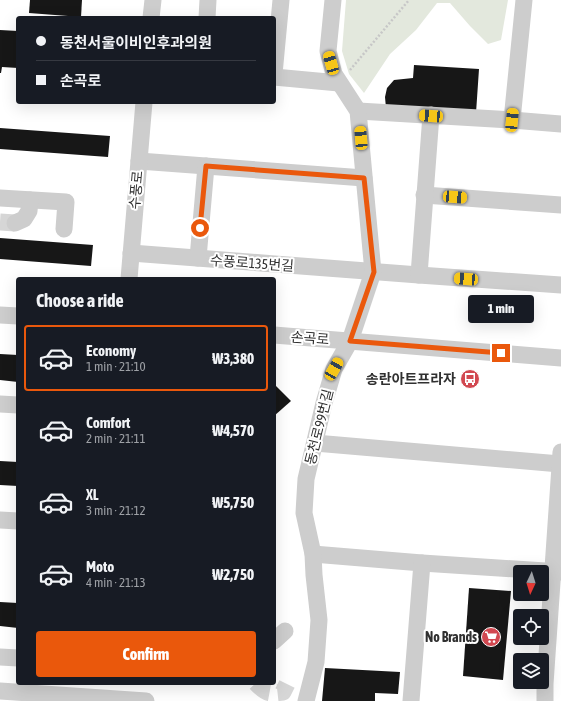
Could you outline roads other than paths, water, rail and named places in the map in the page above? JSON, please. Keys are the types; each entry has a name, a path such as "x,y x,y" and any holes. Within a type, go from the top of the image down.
{"street":[{"path":"151,16 153,0"},
{"path":"207,16 208,0"},
{"path":"276,53 281,0"},
{"name":"동천로99번길","path":"306,701 316,662 318,620 313,554 304,513 306,479 324,403 334,369 350,341 374,272 358,111 334,74 328,51 333,0"},
{"path":"512,120 524,0"},
{"path":"276,77 339,83"},
{"name":"수풍로","path":"129,277 144,104"},
{"path":"358,111 561,124"},
{"path":"419,275 431,116"},
{"path":"139,161 364,178"},
{"path":"198,258 206,166"},
{"path":"424,195 561,205"},
{"path":"0,198 66,202 64,229"},
{"path":"14,223 24,220 29,212 30,200"},
{"name":"수풍로135번길","path":"131,253 561,285"},
{"path":"0,315 16,316"},
{"name":"손곡로","path":"276,335 561,358"},
{"path":"0,404 16,405"},
{"path":"315,443 561,458 557,571 545,684 545,701"},
{"path":"0,520 16,521"},
{"path":"313,554 422,563 557,571"},
{"path":"411,701 422,563"},
{"path":"0,657 16,658"},
{"path":"0,691 85,690 146,701"}],"tunnel":[{"path":"0,222 15,223"},
{"path":"258,685 265,691 274,693 283,692 287,684"}],"place":[{"name":"송란아트프라자","path":"470,379"},
{"name":"No Brands","path":"491,637"}]}
